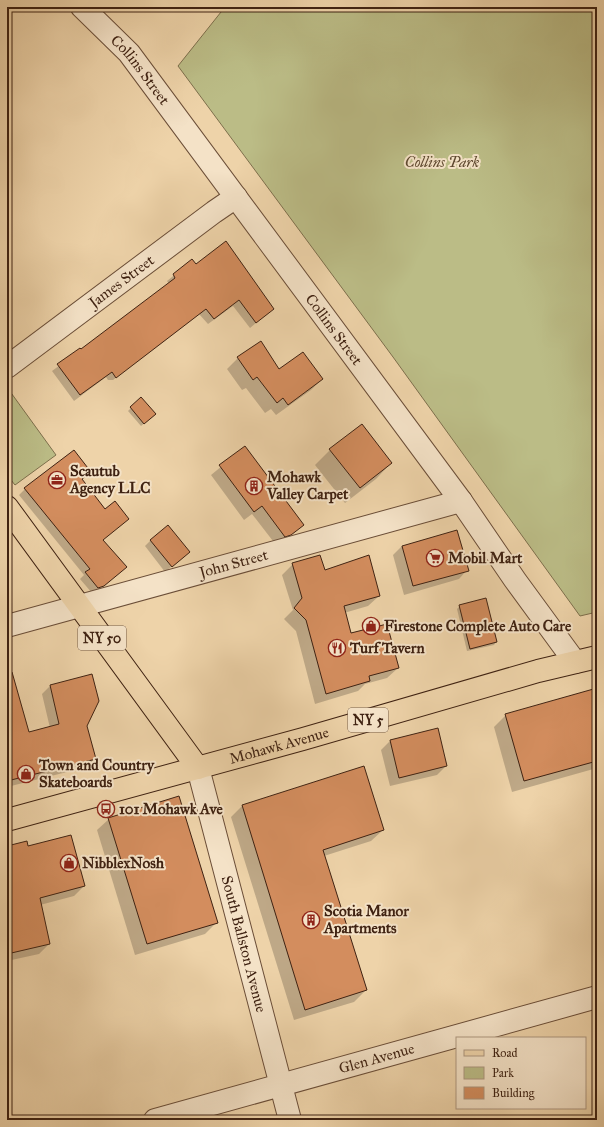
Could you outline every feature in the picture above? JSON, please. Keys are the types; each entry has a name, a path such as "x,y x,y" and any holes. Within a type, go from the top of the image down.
{"main road":[{"name":"NY 50","path":"7,507 198,768"},
{"name":"Mohawk Avenue","path":"7,820 597,657"}],"street":[{"name":"Collins Street","path":"82,7 129,53 461,501 515,580 575,662"},
{"name":"James Street","path":"7,367 236,197"},
{"name":"John Street","path":"7,626 461,501"},
{"name":"South Ballston Avenue","path":"198,768 290,1120"},
{"name":"Glen Avenue","path":"155,1120 597,997"}],"green space":[{"name":"Collins Park","path":"225,7 597,7 597,612 580,616 393,357 178,66"},
{"path":"9,390 56,455 15,485 7,475 7,391"}],"building":[{"path":"226,241 274,309 256,323 239,300 214,319 206,309 116,378 112,372 80,395 57,364 80,348 81,349 175,278 173,274 192,259 196,264"},
{"path":"261,341 279,369 303,352 323,379 288,405 283,398 277,403 257,377 253,380 237,357"},
{"path":"141,397 156,414 144,424 130,407"},
{"path":"362,424 392,463 360,488 329,449"},
{"name":"Mohawk Valley Carpet","path":"245,446 304,525 291,535 285,537 262,506 254,512 219,465"},
{"path":"74,450 91,472 82,479 105,509 115,501 129,519 103,540 127,567 104,586 98,588 85,572 90,569 24,488"},
{"path":"168,525 190,552 172,567 150,540"},
{"name":"Mobil Mart","path":"457,530 469,571 413,586 402,546"},
{"name":"Turf Tavern","path":"320,555 325,570 369,555 380,596 344,606 351,633 387,624 399,668 369,676 370,681 326,694 306,620 294,608 302,598 292,563"},
{"path":"486,598 497,642 470,649 459,605"},
{"path":"12,672 29,732 59,724 50,685 92,674 99,701 87,726 96,759 7,781 7,673"},
{"path":"597,688 597,761 524,781 505,714"},
{"path":"438,728 447,766 399,778 390,740"},
{"name":"Scotia Manor Apartments","path":"364,766 384,830 323,850 367,990 305,1010 242,805"},
{"path":"179,796 218,923 147,944 108,818"},
{"path":"71,835 85,886 40,898 50,944 7,954 7,846 27,841 28,846"}],"place":[{"name":"Scautub Agency LLC","path":"57,480"},
{"name":"Mohawk Valley Carpet","path":"254,486"},
{"name":"Mobil Mart","path":"435,558"},
{"name":"Firestone Complete Auto Care","path":"371,626"},
{"name":"Turf Tavern","path":"337,648"},
{"name":"Town and Country Skateboards","path":"26,774"},
{"name":"101 Mohawk Ave","path":"106,809"},
{"name":"NibblexNosh","path":"69,863"},
{"name":"Scotia Manor Apartments","path":"311,920"}]}
